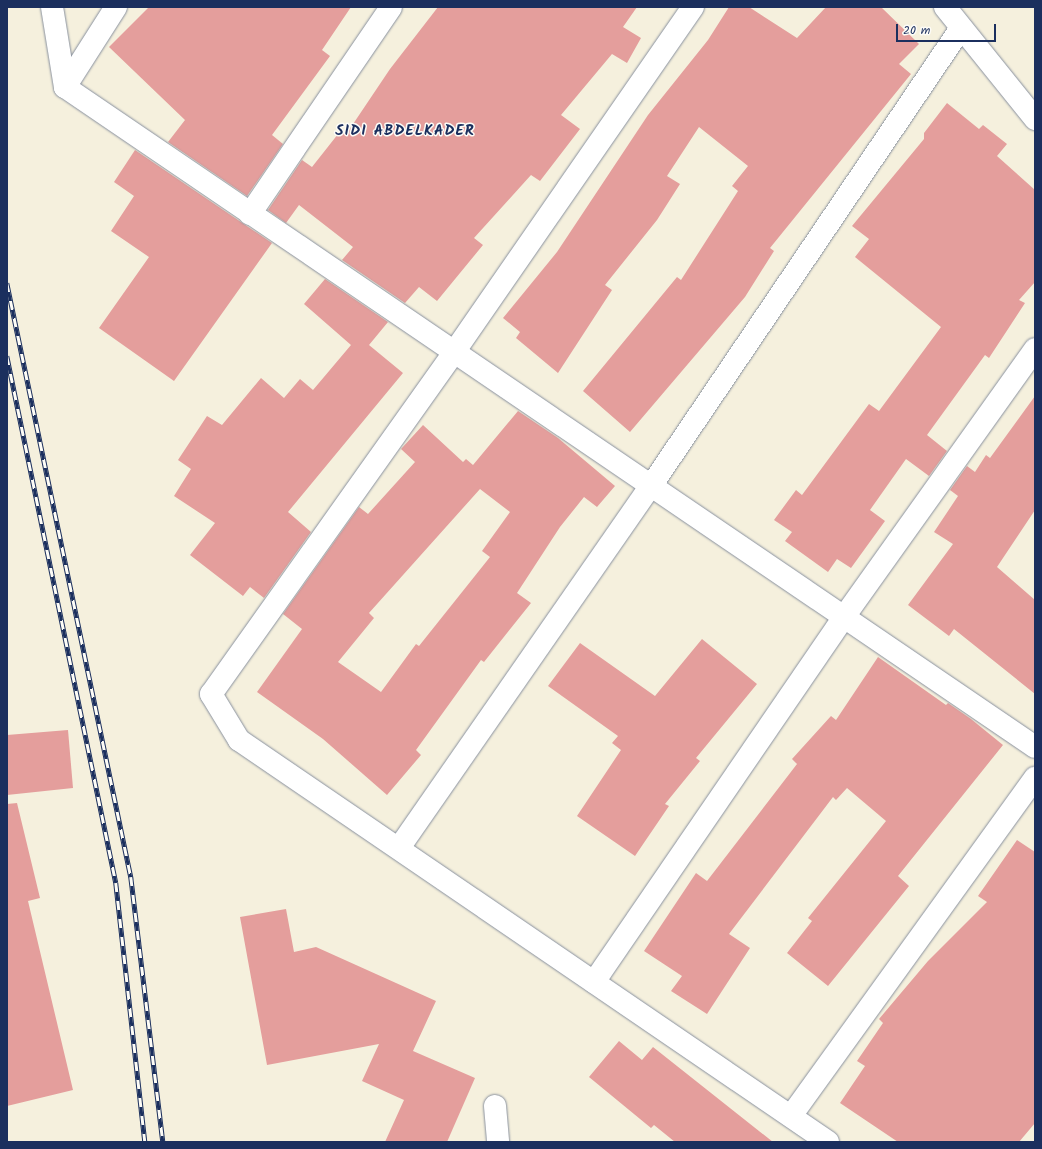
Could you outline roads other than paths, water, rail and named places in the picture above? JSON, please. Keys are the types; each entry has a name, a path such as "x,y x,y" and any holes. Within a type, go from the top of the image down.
{"street":[{"path":"52,7 65,87 1035,747"},
{"path":"65,87 116,7"},
{"path":"250,214 391,7"},
{"path":"693,7 455,351 211,694 239,740 828,1142"},
{"path":"945,7 1035,119"},
{"path":"399,848 651,486 961,28"},
{"path":"594,982 844,617 1035,349"},
{"path":"790,1116 1035,778"},
{"path":"495,1106 498,1142"}],"railway":[{"path":"7,283 131,877 163,1142"},
{"path":"7,356 116,883 145,1142"}],"district":[{"name":"SIDI ABDELKADER","path":"405,132"}]}
